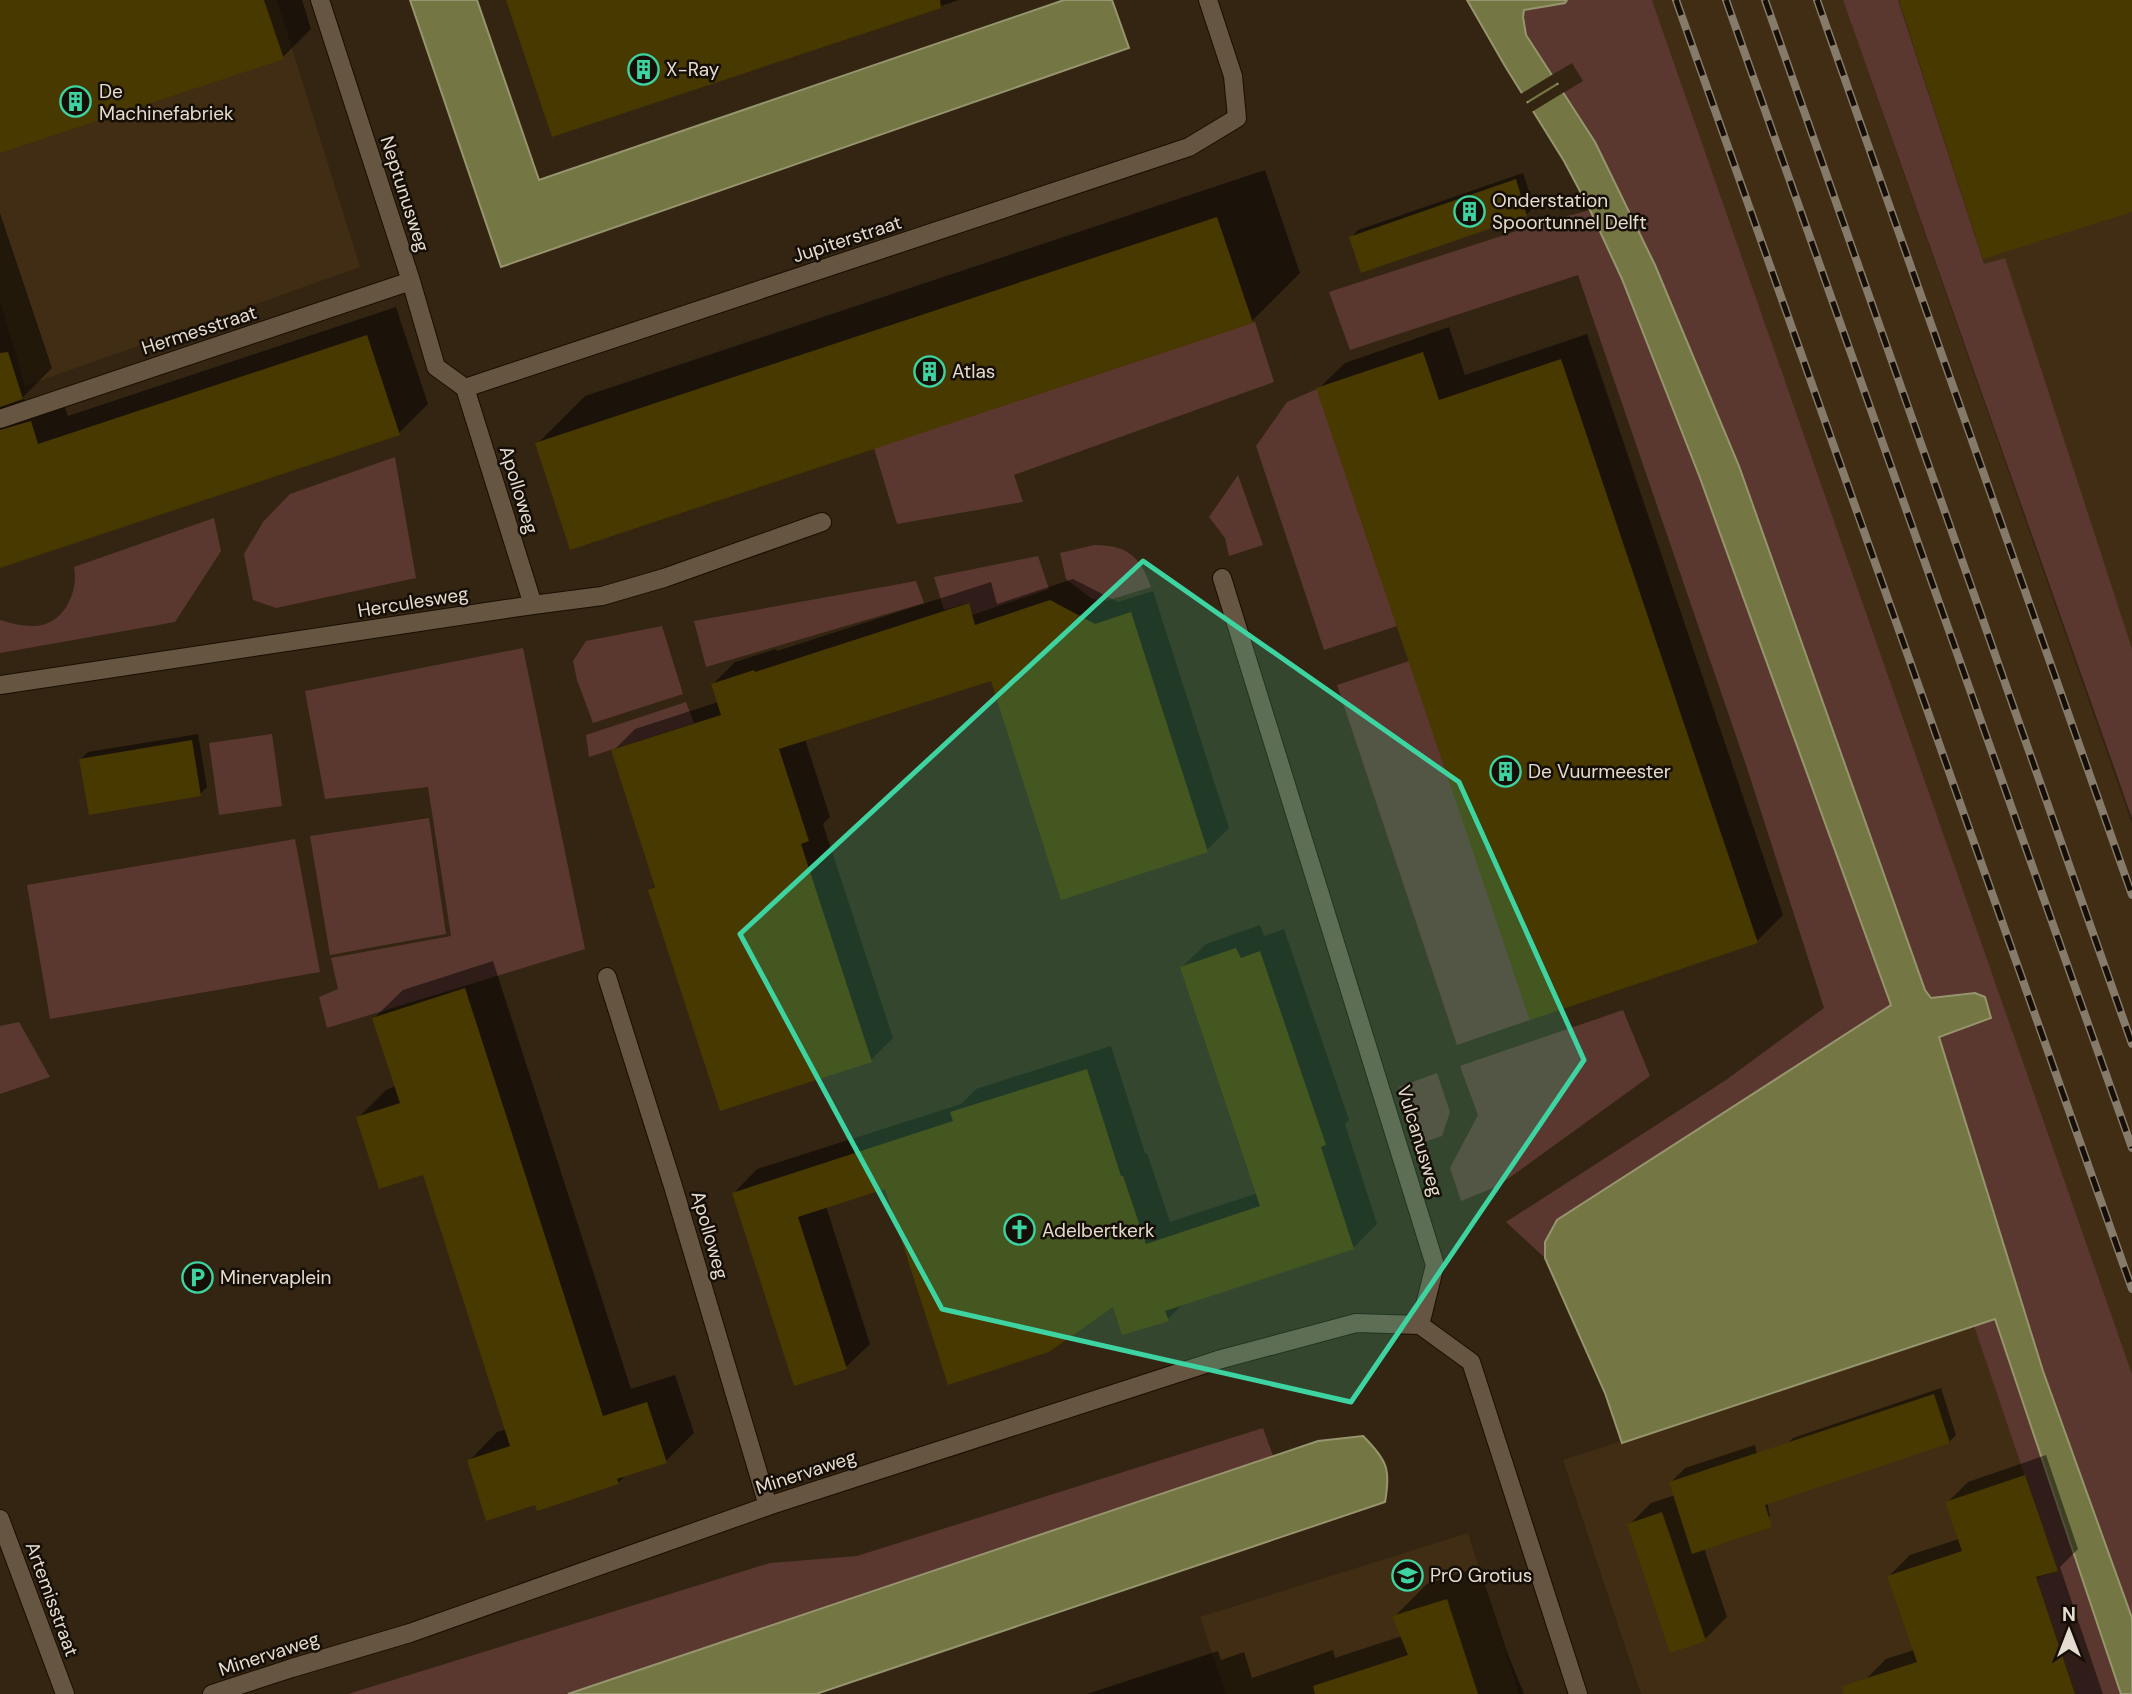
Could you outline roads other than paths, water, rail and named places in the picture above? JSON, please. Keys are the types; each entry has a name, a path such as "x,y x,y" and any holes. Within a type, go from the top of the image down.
{"street":[{"name":"Neptunusweg","path":"320,0 436,367 465,388"},
{"name":"Jupiterstraat","path":"465,388 1189,147 1237,118 1233,76 1208,0"},
{"name":"Hermesstraat","path":"0,419 411,281"},
{"name":"Apolloweg","path":"465,388 533,604"},
{"name":"Herculesweg","path":"0,685 533,604 602,596 664,578 822,522"},
{"name":"Vulcanusweg","path":"1222,578 1435,1265 1420,1325"},
{"name":"Apolloweg","path":"607,977 673,1186 768,1506"},
{"name":"Minervaweg","path":"212,1694 410,1633 768,1506 1218,1360 1356,1323 1420,1325"},
{"path":"1420,1325 1471,1362 1578,1694"},
{"name":"Artemisstraat","path":"0,1519 65,1694"}],"railway":[{"path":"1676,0 2132,1289"},
{"path":"1726,0 2132,1148"},
{"path":"1765,0 2132,1044"},
{"path":"1817,0 2132,895"}],"place":[{"name":"X-Ray","path":"643,69"},
{"name":"De Machinefabriek","path":"76,102"},
{"name":"Onderstation Spoortunnel Delft","path":"1469,211"},
{"name":"Atlas","path":"929,371"},
{"name":"De Vuurmeester","path":"1505,771"},
{"name":"Adelbertkerk","path":"1019,1230"},
{"name":"Minervaplein","path":"197,1277"},
{"name":"PrO Grotius","path":"1407,1575"}]}
